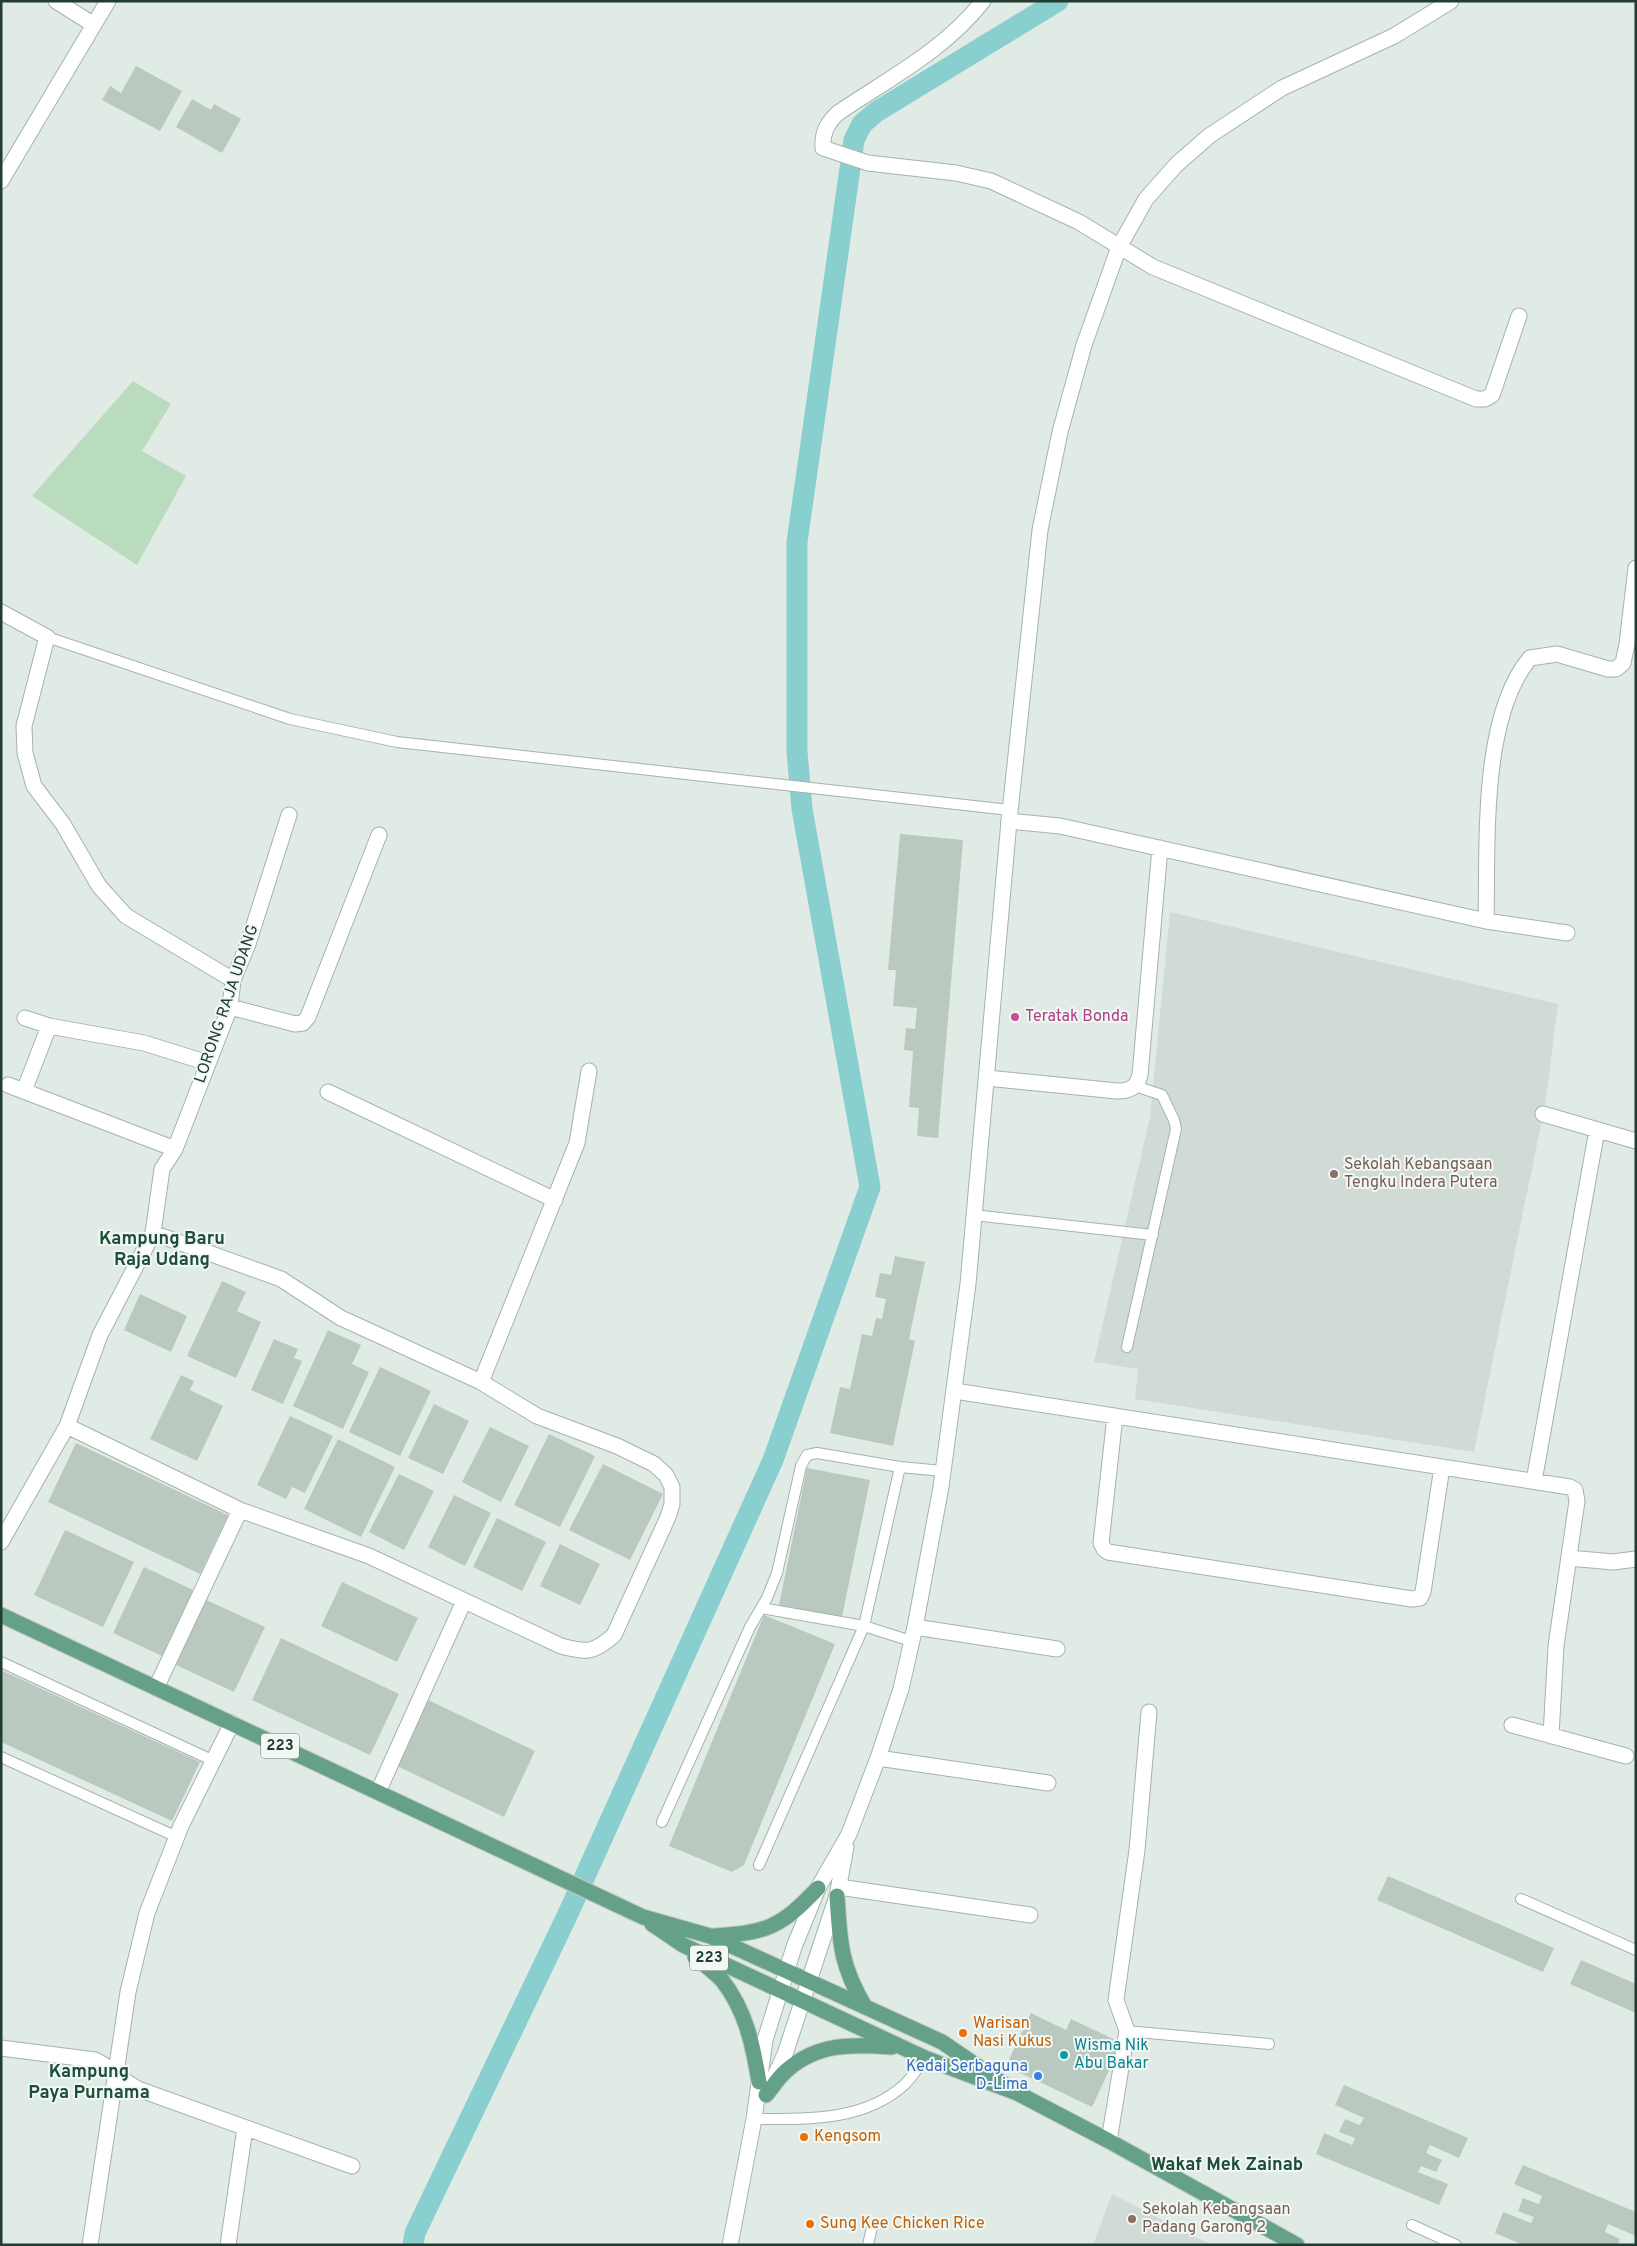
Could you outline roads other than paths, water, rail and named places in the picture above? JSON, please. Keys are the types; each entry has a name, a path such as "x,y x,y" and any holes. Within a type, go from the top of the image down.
{"main road":[{"name":"223","path":"1,1615 643,1917 710,1936 785,1970"},
{"path":"710,1936 736,1935 759,1931 776,1925 795,1913 818,1888"},
{"path":"838,1891 842,1960 852,1985 864,2007"},
{"name":"223","path":"643,1917 683,1946 779,1990"},
{"path":"683,1946 721,1980 743,2012 754,2045 762,2089 806,2057 834,2046 901,2047"},
{"path":"785,1970 942,2042 1017,2093"},
{"path":"779,1990 926,2058 1017,2093 1109,2141 1297,2245"}],"street":[{"path":"56,1 94,25"},
{"path":"1,181 108,1"},
{"path":"983,1 968,20 944,42 830,120 824,131 823,148 868,163 956,173 991,181 1079,222 1153,267 1476,399 1485,399 1492,395 1519,316"},
{"path":"730,2245 754,2119 762,2089 765,2040 785,1970 818,1888 849,1834 878,1758 900,1688 913,1634 944,1471 968,1284 1010,816 1040,530 1060,432 1084,345 1119,247 1146,199 1176,165 1209,136 1282,88 1394,36 1451,1"},
{"path":"1486,921 1491,770 1500,718 1520,671 1530,658 1557,654 1608,669 1616,669 1623,663 1636,568"},
{"path":"1,612 47,637 24,726 25,753 34,786 63,824 99,886 126,916 233,980"},
{"name":"LORONG RAJA UDANG","path":"1,1542 67,1426 100,1335 153,1232 162,1169 175,1149 230,1006 233,980 248,944 289,815"},
{"path":"1010,816 1486,921 1567,933"},
{"path":"230,1006 295,1024 303,1023 308,1016 380,835"},
{"path":"987,1078 1117,1091 1127,1091 1135,1086 1140,1075 1160,848"},
{"path":"25,1018 49,1026 144,1044 208,1063"},
{"path":"24,1091 49,1026"},
{"path":"481,1382 577,1143 589,1071"},
{"path":"8,1085 175,1149"},
{"path":"328,1092 555,1200"},
{"path":"1544,1114 1636,1141"},
{"path":"1534,1481 1598,1130"},
{"path":"67,1426 240,1510 370,1556 561,1646 590,1651 602,1646 614,1635 672,1504 672,1487 666,1475 654,1464 617,1446 537,1416 481,1382 342,1318 280,1279 153,1232"},
{"path":"955,1391 1570,1487 1577,1495 1556,1646 1551,1736"},
{"path":"1115,1416 1101,1543 1104,1549 1108,1552 1231,1572 1412,1599 1420,1598 1423,1592 1442,1466"},
{"path":"156,1688 240,1510"},
{"path":"1569,1558 1613,1562 1636,1558"},
{"path":"378,1792 464,1601"},
{"path":"913,1634 1057,1649"},
{"path":"1109,2141 1127,2031 1116,2000 1137,1850 1149,1712"},
{"path":"90,2245 128,1992 147,1913 177,1837 232,1723"},
{"path":"1512,1725 1626,1756"},
{"path":"878,1758 1048,1783"},
{"path":"762,2089 785,2054 838,1891 849,1834"},
{"path":"838,1891 1030,1915"},
{"path":"1,2048 95,2060 115,2073 127,2084 138,2089 352,2166"},
{"path":"228,2245 244,2128"}],"lane":[{"path":"47,637 290,719 398,742 854,793 1010,816"},
{"path":"1127,1347 1176,1129 1174,1120 1162,1095 1135,1086"},
{"path":"974,1215 1153,1234"},
{"path":"662,1822 750,1627 777,1573 800,1466 807,1455 817,1452 900,1466 944,1471"},
{"path":"759,1865 864,1626 900,1466"},
{"path":"761,1608 913,1634"},
{"path":"1,1662 214,1761"},
{"path":"1,1757 177,1837"},
{"path":"1521,1899 1636,1950"},
{"path":"1127,2031 1269,2044"},
{"path":"754,2119 812,2119 858,2111 884,2100 904,2084 926,2058"},
{"path":"1412,2225 1456,2245"},
{"path":"868,2245 872,2227"}],"waterway":[{"path":"413,2245 415,2233 567,1916 773,1460 870,1187 802,809 797,751 797,542 854,140 862,124 876,112 1058,1"}],"place":[{"name":"Teratak Bonda","path":"1015,1017"},
{"name":"Sekolah Kebangsaan Tengku Indera Putera","path":"1334,1174"},
{"name":"Warisan Nasi Kukus","path":"963,2033"},
{"name":"Wisma Nik Abu Bakar","path":"1064,2055"},
{"name":"Kedai Serbaguna D-Lima","path":"1038,2076"},
{"name":"Kengsom","path":"804,2137"},
{"name":"Sekolah Kebangsaan Padang Garong 2","path":"1132,2219"},
{"name":"Sung Kee Chicken Rice","path":"810,2224"}],"district":[{"name":"Kampung Baru Raja Udang","path":"162,1249"},
{"name":"Kampung Paya Purnama","path":"89,2082"},
{"name":"Wakaf Mek Zainab","path":"1227,2165"}]}
